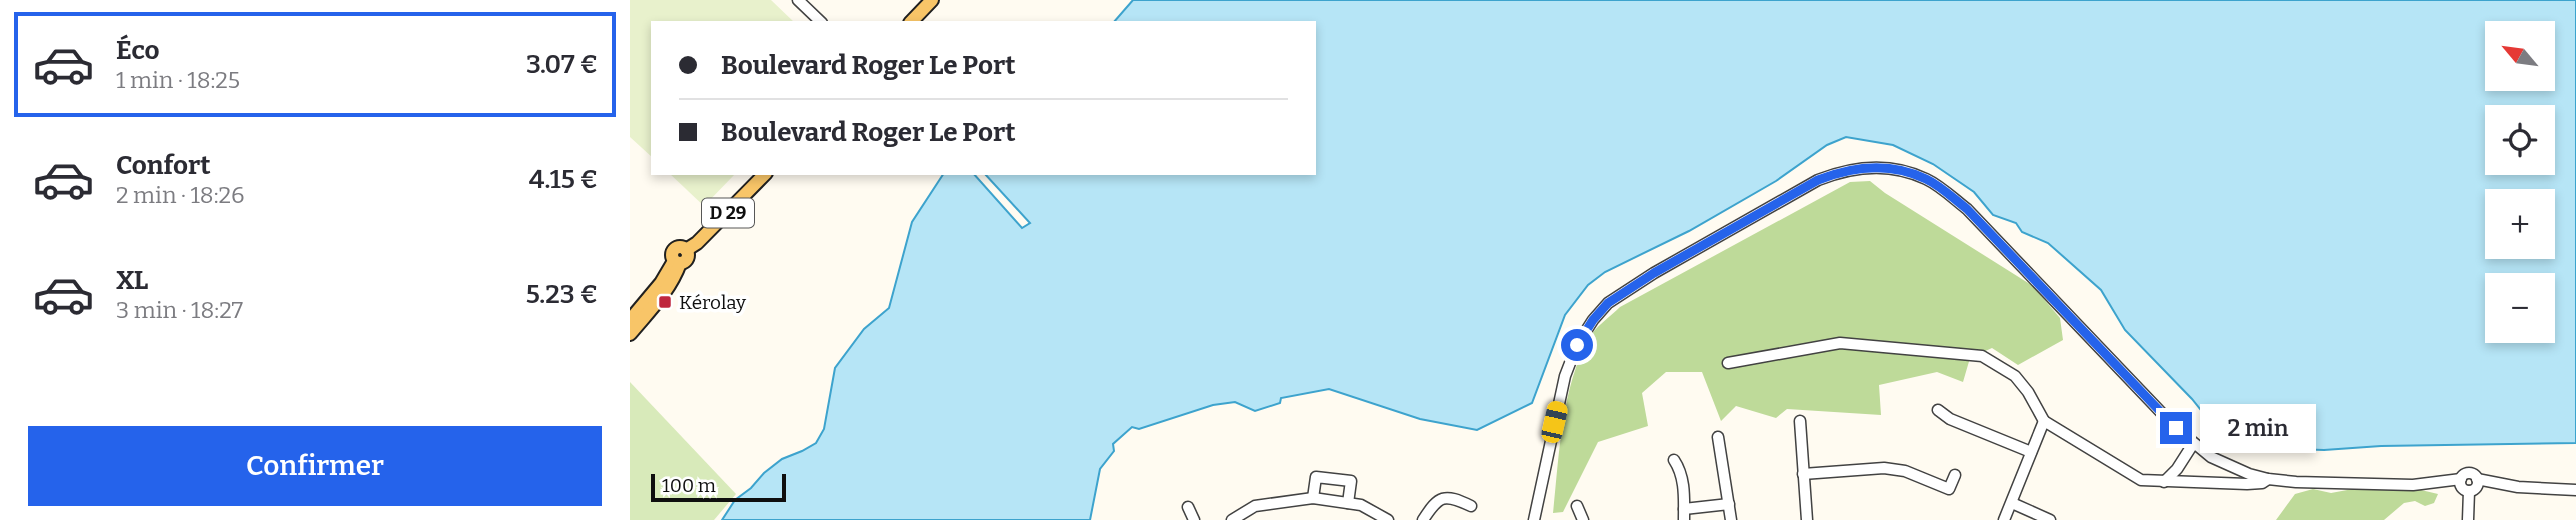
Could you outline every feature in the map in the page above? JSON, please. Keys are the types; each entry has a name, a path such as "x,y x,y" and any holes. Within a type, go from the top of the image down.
{"main road":[{"path":"912,21 932,0"},
{"name":"D 29","path":"677,262 688,257 686,250 698,243 764,175"},
{"path":"630,320 677,262"},
{"path":"630,334 660,299 676,275 677,262"}],"street":[{"path":"798,0 820,21"},
{"path":"1534,520 1565,376 1577,345 1600,311 1654,273 1818,180 1840,171 1861,167 1905,172 1926,179 1967,209 2193,444 2211,457 2235,468 2268,478 2296,482 2413,485 2461,480 2467,474 2477,479 2518,487 2576,489"},
{"path":"1728,363 1840,343 1982,356 2015,376 2028,392 2044,421 2141,480 2247,484 2262,483 2268,478"},
{"path":"1938,410 1950,419 2031,452"},
{"path":"1800,421 1807,520"},
{"path":"2004,520 2044,421"},
{"path":"1718,437 1731,520"},
{"path":"2164,482 2177,469 2193,444"},
{"path":"1674,460 1680,469 1685,500 1684,514 1729,504"},
{"path":"1803,474 1884,468 1905,471 1949,489 1955,475"},
{"path":"1313,498 1316,477 1351,481 1348,503"},
{"path":"2469,491 2476,487 2477,479"},
{"path":"2461,480 2462,487 2469,491"},
{"path":"2468,520 2469,491"},
{"path":"1423,520 1433,504 1443,497 1450,496 1471,506"},
{"path":"1232,520 1255,506 1313,498 1361,505 1388,520"},
{"path":"2012,503 2050,520"},
{"path":"1577,506 1583,520"},
{"path":"1188,507 1194,520"}],"green space":[{"path":"630,0 771,0 793,21 651,21 651,156 630,137"},
{"path":"671,175 734,175 704,206"},
{"path":"1870,181 2033,286 2060,318 2063,340 2018,365 1992,348 1970,358 1963,382 1937,372 1879,385 1881,415 1787,409 1776,418 1736,406 1721,421 1702,372 1666,372 1642,393 1648,426 1598,442 1563,512 1553,513 1563,424 1572,379 1595,330 1620,307 1850,182"},
{"path":"630,382 736,494 714,520 630,520"},
{"path":"2400,485 2438,494 2434,503 2425,506 2415,501 2404,503 2384,520 2276,520 2295,494 2313,489 2331,493"}],"water":[{"path":"1133,0 2576,0 2576,443 2381,446 2324,450 2263,448 2224,443 2211,420 2125,330 2101,290 2048,243 2022,232 2016,223 1993,215 1974,192 1933,164 1893,145 1846,137 1827,145 1776,181 1689,231 1605,272 1588,285 1565,315 1532,403 1477,430 1420,419 1329,389 1281,398 1280,403 1255,411 1235,402 1213,405 1139,429 1132,427 1113,444 1114,451 1100,469 1090,520 722,520 735,500 751,488 764,473 782,459 816,443 824,429 835,368 864,329 889,308 912,222 943,175 975,175 1022,228 1030,223 986,175 1316,175 1316,21 1115,21"}],"place":[{"name":"Kérolay","path":"665,302"}],"route":[{"path":"1577,345 1608,303 1654,273 1818,180 1840,171 1861,167 1886,168 1926,179 1967,209 2176,428"}]}
